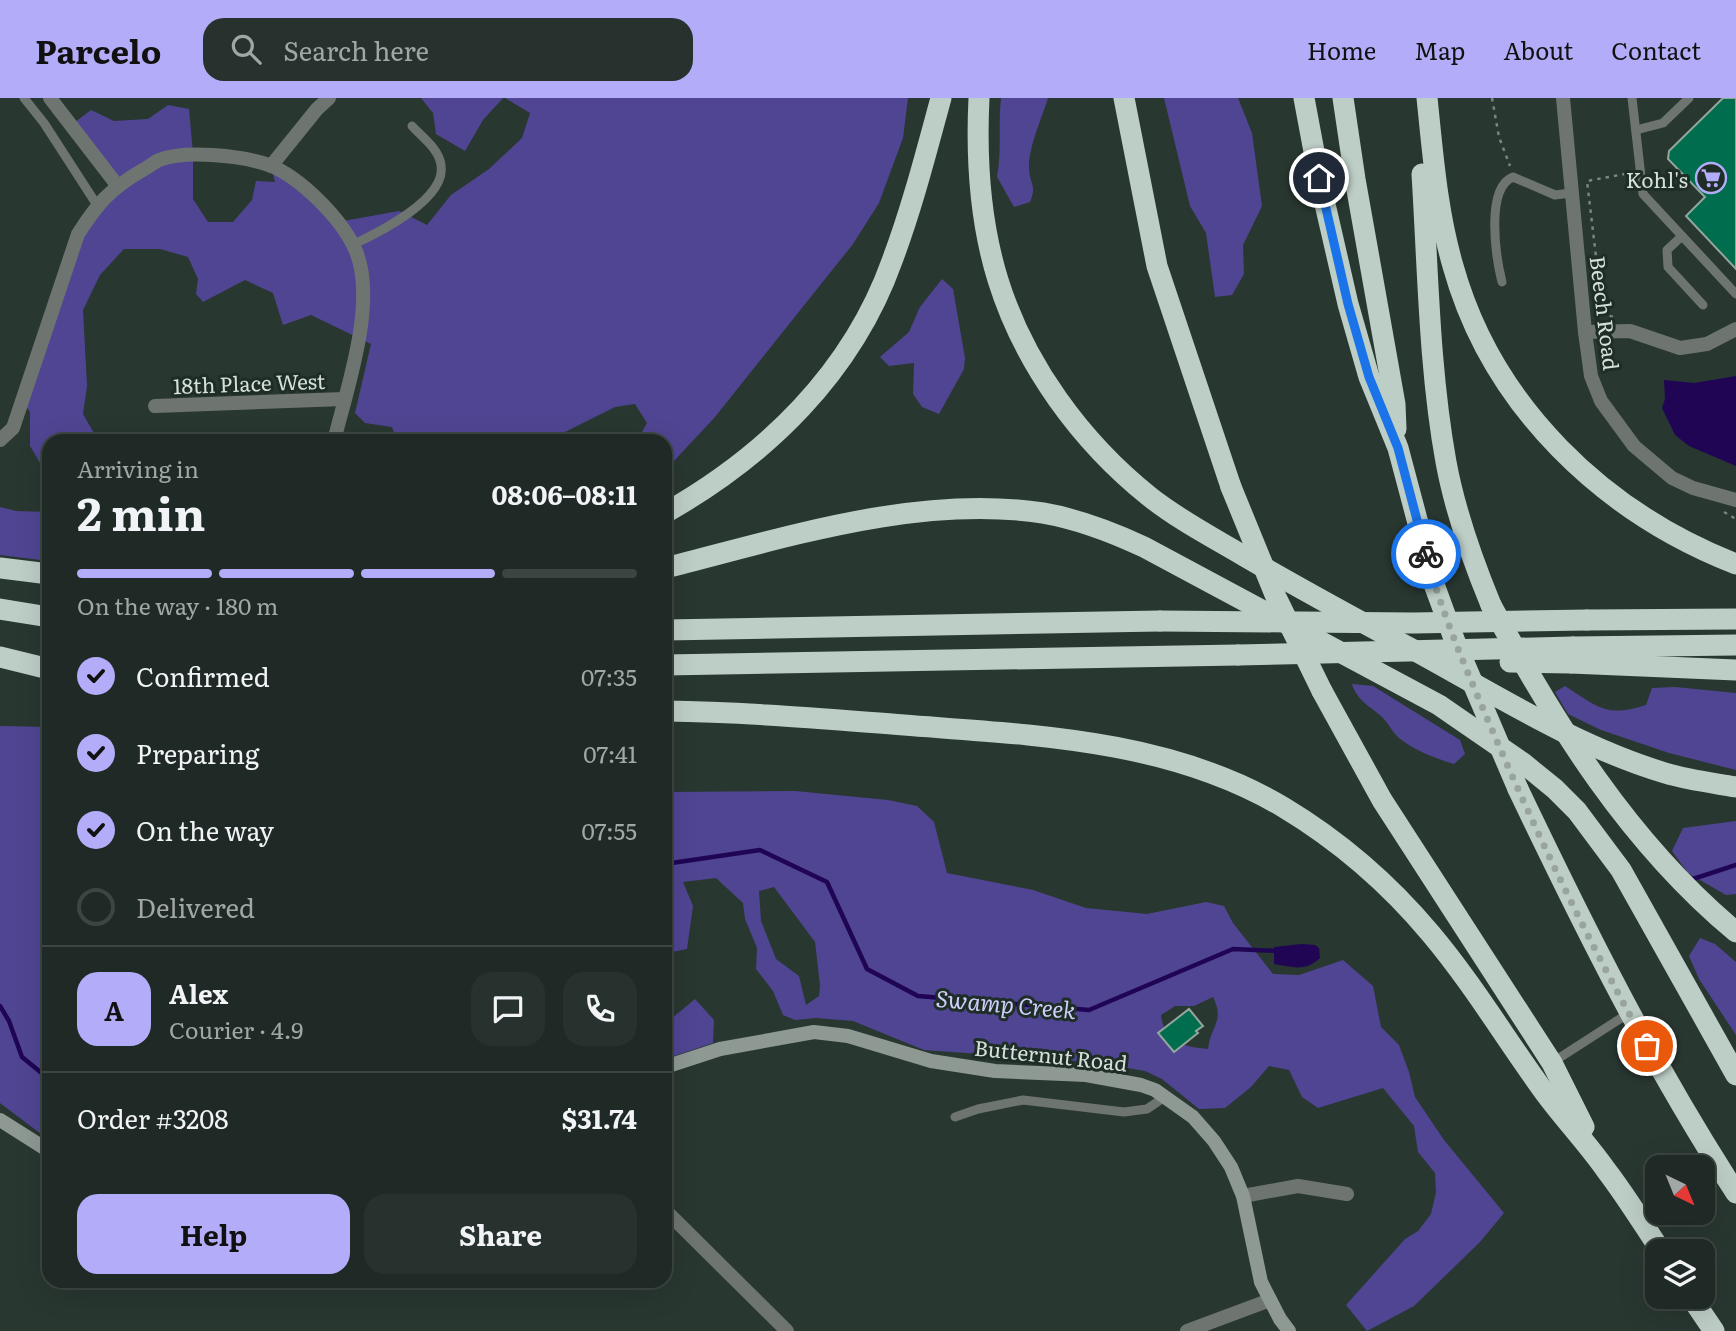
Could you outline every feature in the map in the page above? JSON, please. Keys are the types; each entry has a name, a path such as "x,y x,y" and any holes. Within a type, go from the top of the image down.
{"highway":[{"path":"672,509 721,480 779,431 829,376 853,341 875,302 892,263 942,98"},
{"path":"979,98 979,167 983,207 998,281 1016,325 1049,384 1077,424 1122,474 1175,515 1327,604 1588,744 1668,774 1736,787"},
{"path":"1124,98 1157,266 1231,487 1276,597 1322,691 1382,800 1552,1063 1606,1170"},
{"path":"1304,98 1348,304 1369,377 1398,448 1435,587 1453,636 1518,789 1579,917 1629,1013 1706,1148 1736,1193"},
{"path":"1343,98 1354,179 1395,404 1398,448"},
{"path":"1418,98 1437,391 1446,462 1463,528 1490,605 1553,716 1612,800 1691,892 1736,932"},
{"path":"1427,98 1436,190 1454,268 1467,307 1485,344 1516,394 1545,434 1568,459 1618,502 1679,540 1736,564"},
{"path":"672,566 877,518 923,511 1044,513 1114,533 1144,547 1439,705 1523,763 1555,789 1577,811 1622,870 1736,1076"},
{"path":"0,569 42,573"},
{"path":"0,596 42,603"},
{"path":"0,609 42,616"},
{"path":"672,630 1160,621 1414,623 1736,619"},
{"path":"672,665 1238,655 1329,659 1572,655 1736,645"},
{"path":"0,650 42,655"},
{"path":"1572,655 1736,670"},
{"path":"0,657 42,667"},
{"path":"672,711 851,721 1085,742 1162,756 1199,768 1283,806 1335,843 1410,910 1454,963 1546,1094 1606,1170 1653,1239"},
{"path":"1699,1309 1714,1331"}],"street":[{"path":"50,98 117,185"},
{"path":"271,166 309,118 329,98"},
{"name":"Beech Road","path":"1563,98 1585,332 1591,376 1601,401 1634,446 1672,478 1693,488 1736,500"},
{"path":"0,440 13,428 78,234 97,205 117,185 159,160 193,154 233,156 271,166 313,193 338,222 355,250 362,282 364,313 336,434"},
{"path":"1585,332 1630,331 1680,348 1707,344 1736,329"},
{"name":"18th Place West","path":"155,406 344,399"},
{"name":"Butternut Road","path":"672,1065 720,1049 814,1032 848,1036 931,1061 995,1071 1086,1075 1142,1085 1166,1096 1193,1117 1214,1141 1231,1167 1243,1196 1261,1282 1289,1331"},
{"path":"0,1120 42,1147"},
{"path":"1243,1196 1298,1186 1347,1194"},
{"path":"672,1217 787,1331"},
{"path":"1187,1331 1270,1300"}],"lane":[{"path":"24,98 44,123 97,205"},
{"path":"1632,98 1643,194 1736,294"},
{"path":"1636,130 1663,123 1689,98"},
{"path":"352,245 393,224 433,192 441,180 441,164 436,151 412,126"},
{"path":"1502,282 1497,264 1495,228 1496,204 1506,180 1513,177 1555,195 1572,193"},
{"path":"1682,236 1667,250 1668,267 1703,305"},
{"path":"1552,1063 1629,1013"},
{"path":"955,1117 978,1109 1023,1100 1125,1112 1147,1109 1166,1096"}],"path":[{"path":"1492,98 1499,137 1508,163"},
{"path":"1619,318 1607,315 1602,307 1587,181 1640,171"}],"shaded area":[{"path":"421,98 503,98 483,120 465,151 436,134 433,113"},
{"path":"505,98 908,98 903,138 879,203 853,244 715,417 672,462 672,434 641,434 647,423 635,404 615,407 561,434 394,434 392,427 365,423 355,413 371,344 311,315 283,325 273,293 245,280 203,302 196,294 198,279 188,257 160,249 124,249 100,275 83,310 87,386 83,414 94,434 42,434 42,466 30,446 30,412 22,401 78,234 117,185 71,125 91,110 114,121 148,119 168,105 189,109 193,199 208,222 233,222 252,200 256,181 275,182 271,166 338,222 399,211 427,225 451,195 489,169 522,138 530,113"},
{"path":"1001,98 1048,98 1029,161 1032,196 1030,202 1014,207 997,177"},
{"path":"1164,98 1238,98 1252,133 1262,206 1243,245 1244,274 1232,295 1215,297 1206,233 1190,206"},
{"path":"942,279 953,289 965,358 964,369 939,414 922,407 913,394 914,363 889,366 880,357 909,332 920,307"},
{"path":"1736,376 1736,466 1689,446 1675,435 1662,408 1665,399 1664,380 1694,383"},
{"path":"0,507 16,511 42,512 42,560 0,555"},
{"path":"1352,684 1373,686 1460,740 1465,754 1454,764 1412,747 1399,738 1383,718 1360,698"},
{"path":"1565,686 1595,705 1611,710 1646,705 1652,688 1675,687 1736,693 1736,770 1669,753 1601,730 1568,714 1555,692"},
{"path":"0,726 42,727 42,1135 0,1103"},
{"path":"795,791 888,800 917,806 934,822 947,873 1033,890 1086,908 1147,914 1206,902 1224,906 1233,923 1273,974 1299,975 1343,960 1373,986 1381,1027 1399,1045 1415,1097 1444,1140 1504,1213 1480,1242 1414,1306 1367,1331 1346,1305 1405,1239 1418,1231 1431,1214 1436,1192 1435,1173 1418,1152 1414,1126 1383,1088 1318,1108 1302,1097 1289,1070 1269,1066 1251,1087 1225,1108 1199,1109 1162,1079 1145,1071 1092,1062 924,1050 853,1021 816,1018 795,1020 783,1015 773,991 756,969 757,948 745,919 743,903 716,878 683,882 693,906 687,949 672,952 672,792","holes":["774,887 815,942 819,996 806,1005 799,976 776,959 761,921 759,891","1213,997 1217,1018 1208,1049 1183,1044 1166,1031 1161,1015 1175,1006 1194,1006"]},
{"path":"1736,821 1736,894 1726,895 1688,873 1672,851 1683,828"},
{"path":"1700,938 1715,944 1736,962 1736,1035 1699,979 1689,956"},
{"path":"1315,945 1319,948 1320,958 1304,967 1274,964 1274,947"},
{"path":"695,999 714,1020 713,1043 672,1057 672,1018"}],"building":[{"name":"Kohl's","path":"1723,98 1736,98 1736,269 1686,216 1705,197 1668,159 1669,151"},
{"path":"1189,1009 1203,1026 1174,1052 1158,1033"}],"waterway":[{"name":"Swamp Creek","path":"672,863 760,850 827,882 867,969 918,996 1089,1010 1233,949 1279,951"},
{"name":"Swamp Creek","path":"1690,880 1736,865"},
{"name":"Swamp Creek","path":"0,1006 9,1021 22,1057 42,1073"}],"way so far":[{"path":"1426,554 1453,636 1518,789 1579,917 1647,1046"}],"place":[{"name":"Kohl's","path":"1711,178"}],"route":[{"path":"1319,178 1348,304 1369,377 1398,448 1426,554"}]}
